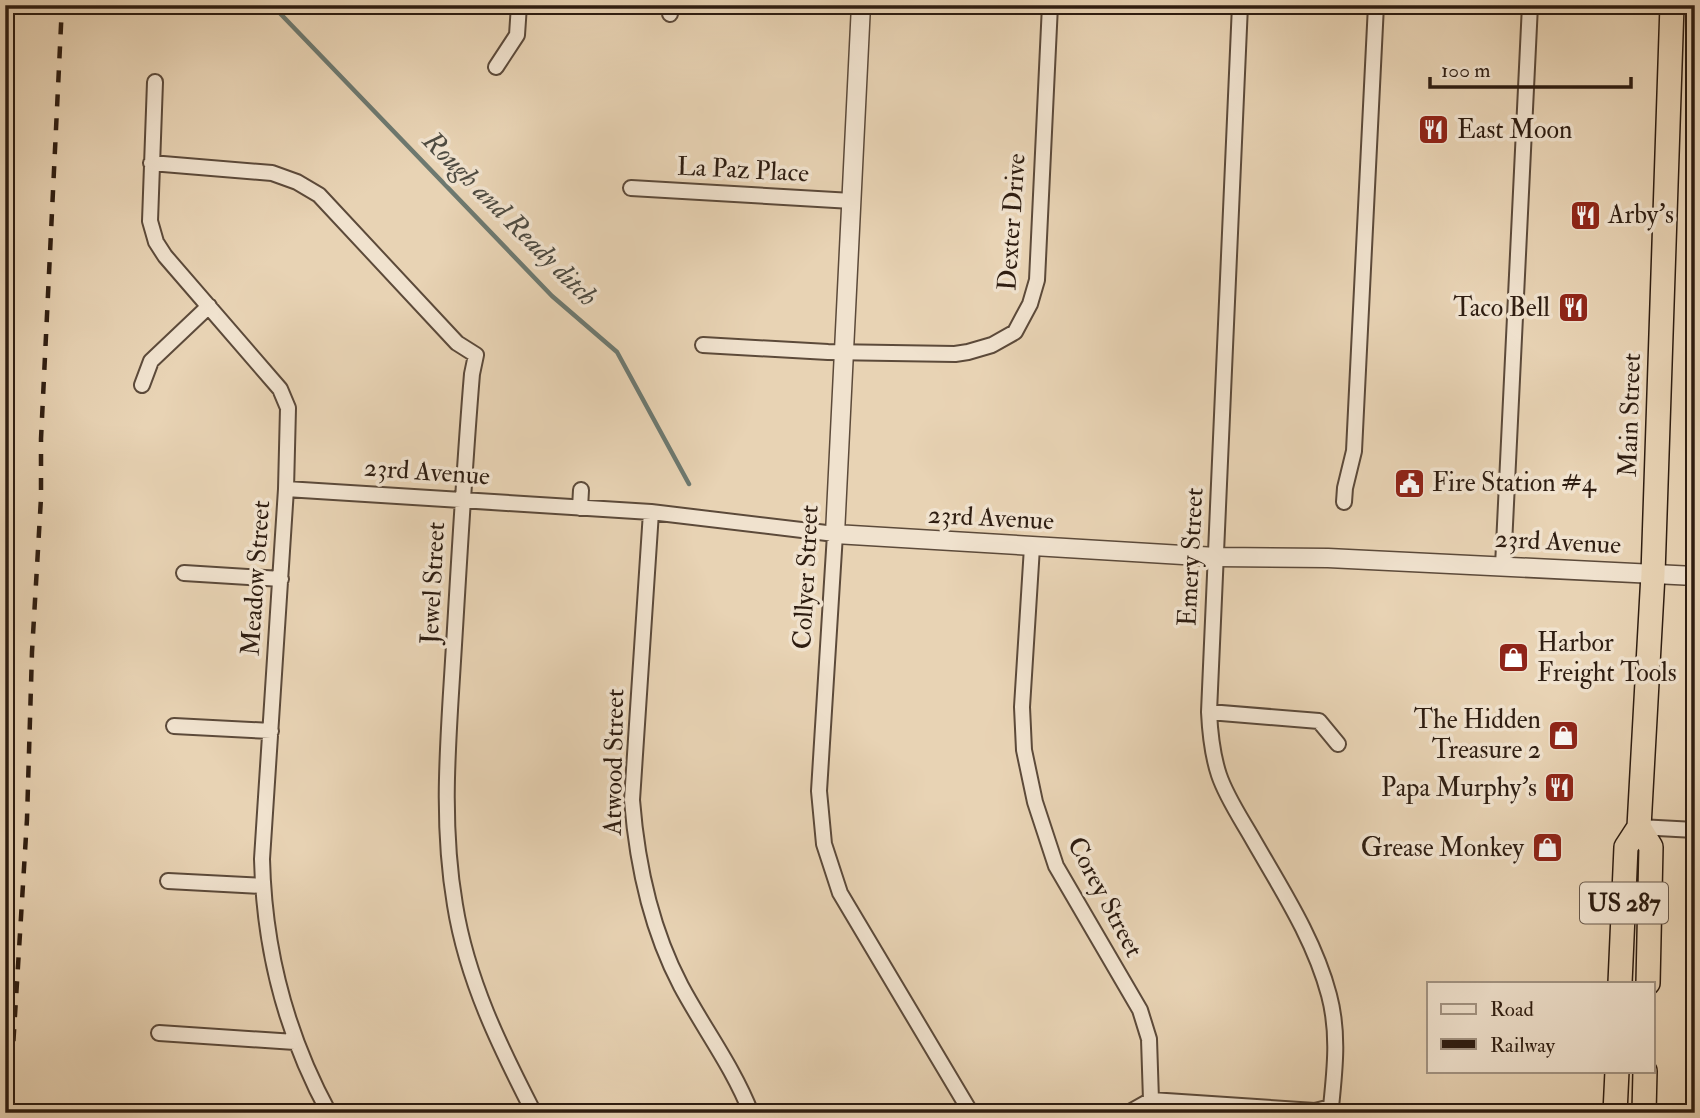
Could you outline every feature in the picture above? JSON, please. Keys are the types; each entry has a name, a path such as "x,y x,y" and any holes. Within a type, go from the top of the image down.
{"highway":[{"name":"Main Street","path":"1620,982 1626,846 1639,827 1653,574 1672,5"},
{"name":"Main Street","path":"1639,827 1651,847 1648,982"},
{"path":"1615,1113 1617,1072"},
{"path":"1644,1113 1646,1072"}],"street":[{"path":"496,68 517,35 519,5"},
{"name":"Collyer Street","path":"861,5 845,351 819,791 824,844 840,893 971,1113"},
{"name":"Dexter Drive","path":"703,345 955,354 992,345 1017,329 1030,304 1037,280 1050,5"},
{"name":"Emery Street","path":"1151,1100 1315,1111 1331,1107 1336,1058 1335,1027 1317,957 1219,775 1211,744 1209,712 1240,5"},
{"path":"1344,502 1354,451 1376,5"},
{"path":"1503,566 1530,5"},
{"name":"Meadow Street","path":"155,82 149,221 156,242 165,256 280,389 288,408 286,489 263,886 268,939 279,991 295,1042 329,1113"},
{"name":"Jewel Street","path":"151,163 272,173 297,182 319,195 457,343 476,355 472,374 463,501 445,797 447,844 455,907 470,968 491,1028 534,1113"},
{"name":"La Paz Place","path":"631,188 852,201"},
{"path":"142,385 151,361 209,306"},
{"name":"23rd Avenue","path":"286,489 651,512 835,534 1032,547 1695,576"},
{"path":"580,508 581,490"},
{"name":"Atwood Street","path":"651,512 632,800 635,844 649,904 669,959 681,985 741,1086 751,1113"},
{"name":"Corey Street","path":"1032,547 1022,707 1024,750 1035,802 1056,866 1140,1010 1149,1039 1151,1100"},
{"path":"184,573 281,579"},
{"path":"1209,712 1319,721 1338,744"},
{"path":"174,726 271,731"},
{"path":"1639,827 1695,830"},
{"path":"168,881 263,886"},
{"path":"159,1033 295,1042"},
{"path":"1128,1113 1151,1100"}],"waterway":[{"name":"Rough and Ready ditch","path":"272,5 552,296 617,352 689,484"}],"railway":[{"path":"9,1113 27,819 32,652 41,498 41,439 62,5"}],"place":[{"name":"East Moon","path":"1434,130"},
{"name":"Arby's","path":"1585,215"},
{"name":"Taco Bell","path":"1573,308"},
{"name":"Fire Station #4","path":"1409,483"},
{"name":"Harbor Freight Tools","path":"1514,658"},
{"name":"The Hidden Treasure 2","path":"1564,735"},
{"name":"Papa Murphy's","path":"1560,788"},
{"name":"Grease Monkey","path":"1547,848"}]}
